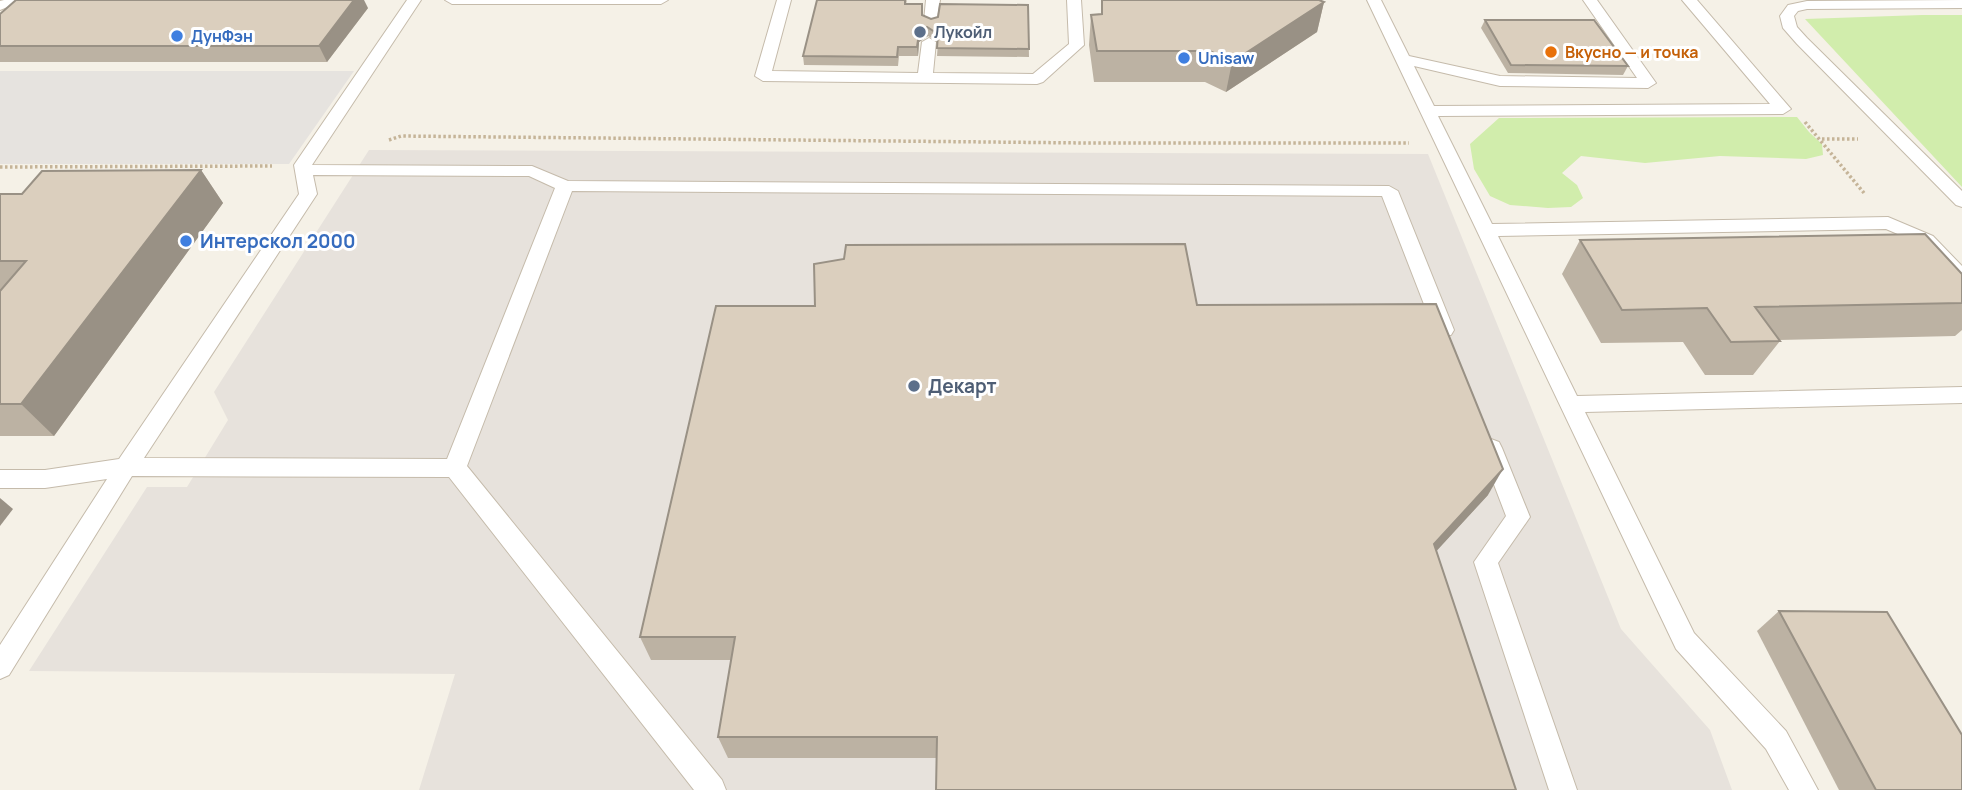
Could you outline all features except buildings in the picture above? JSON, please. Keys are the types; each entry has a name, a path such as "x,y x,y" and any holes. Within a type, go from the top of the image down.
{"lane":[{"path":"0,6 18,0"},
{"path":"0,667 126,467 308,194 303,168 312,142 414,0"},
{"path":"452,0 661,0"},
{"path":"785,0 763,76 1037,79 1077,44 1074,0"},
{"path":"931,21 933,0"},
{"path":"1374,0 1685,641 1776,740 1804,790"},
{"path":"1403,59 1500,81 1648,83 1590,0"},
{"path":"1689,0 1783,109"},
{"path":"1962,4 1807,5 1793,8 1787,16 1790,28 1802,41 1962,201"},
{"path":"925,78 929,42"},
{"path":"1428,111 1783,109"},
{"path":"303,168 532,171 565,186 1389,191 1454,354"},
{"path":"455,468 565,186"},
{"path":"1486,230 1888,223 1927,240 1962,278"},
{"path":"1570,404 1962,395"},
{"path":"1483,430 1518,517 1486,562 1563,790"},
{"path":"0,479 45,479 126,467 455,468"},
{"path":"455,468 712,790"}],"path":[{"path":"1783,109 1810,125 1888,223"},
{"path":"388,140 401,136 1086,144 1443,143"},
{"path":"0,167 303,168"}],"shaded area":[{"path":"0,71 354,71 289,164 0,164"},
{"path":"369,150 1428,154 1621,629 1710,730 1732,790 419,790 455,674 29,671 147,487 187,487 228,420 214,392"}],"green space":[{"path":"1962,15 1962,187 1805,19"},
{"path":"1797,117 1822,144 1823,155 1806,159 1720,156 1645,163 1581,156 1562,173 1577,185 1583,198 1571,207 1510,205 1490,196 1474,169 1470,144 1499,118"}],"place":[{"name":"Лукойл","path":"920,32"},
{"name":"ДунФэн","path":"177,36"},
{"name":"Вкусно — и точка","path":"1551,52"},
{"name":"Unisaw","path":"1184,58"},
{"name":"Интерскол 2000","path":"186,241"},
{"name":"Декарт","path":"914,386"}]}
